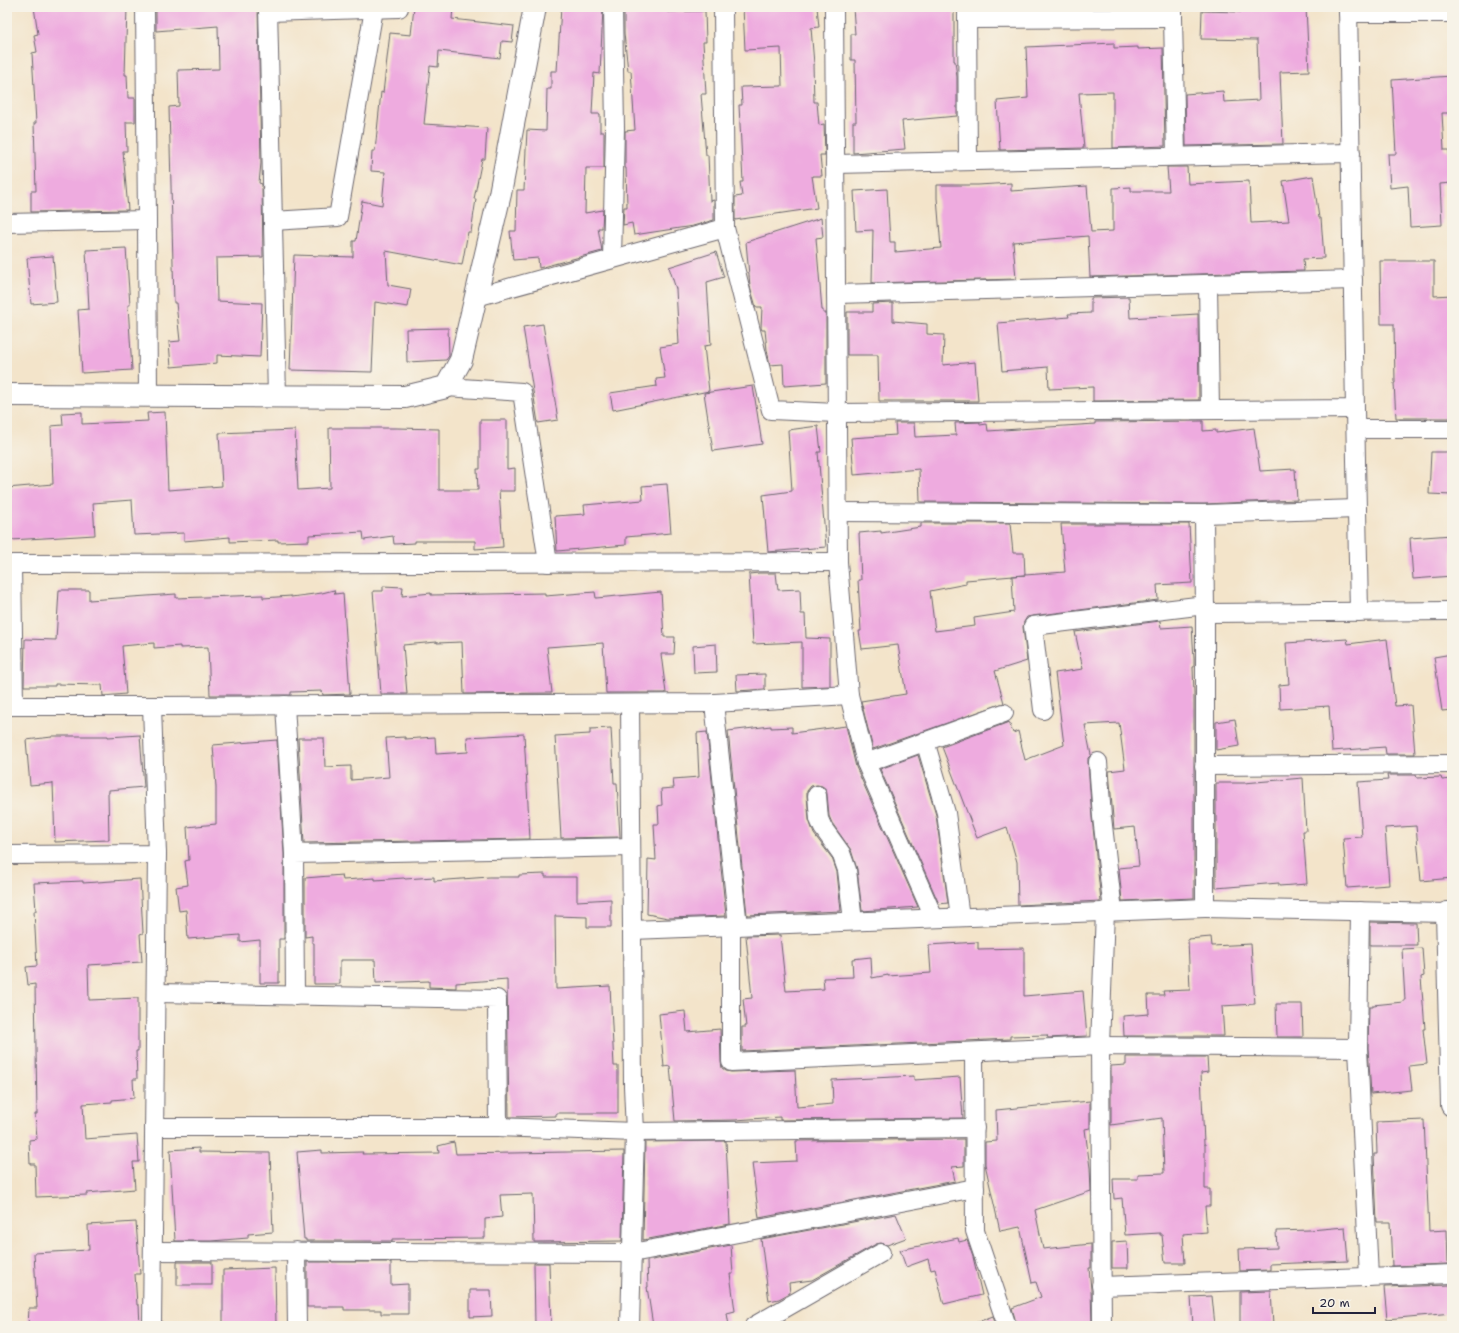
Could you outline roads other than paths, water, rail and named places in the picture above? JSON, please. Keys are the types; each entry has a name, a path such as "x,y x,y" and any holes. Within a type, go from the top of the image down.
{"street":[{"path":"145,7 148,396"},
{"path":"446,387 461,360 476,297 500,194 535,7"},
{"path":"612,259 616,128 613,7"},
{"path":"723,7 725,228 771,410 837,413 1355,409"},
{"path":"834,7 838,562 849,694 866,763 934,918"},
{"path":"277,397 268,9 399,8"},
{"path":"273,221 338,217 374,9"},
{"path":"1358,612 1348,10 1452,14"},
{"path":"968,161 967,13 1173,12 1176,156"},
{"path":"835,164 1351,153"},
{"path":"7,223 147,220"},
{"path":"476,297 725,228"},
{"path":"836,294 1353,280"},
{"path":"1208,284 1210,410"},
{"path":"7,396 405,397 446,387 522,392 548,563"},
{"path":"1356,429 1452,429"},
{"path":"838,512 1204,514 1357,509"},
{"path":"1204,514 1204,908"},
{"path":"838,562 12,564 11,705 152,706 714,703 849,694"},
{"path":"1043,710 1033,626 1205,609 1358,612 1452,611"},
{"path":"714,703 734,926 731,1062 1100,1046 1358,1048"},
{"path":"630,704 633,1086 635,1132 630,1326"},
{"path":"285,705 294,854 295,996"},
{"path":"152,706 157,854 152,1326"},
{"path":"866,763 1004,713"},
{"path":"925,741 946,814 960,917"},
{"path":"1098,762 1109,911 1100,1046 1102,1326"},
{"path":"1204,766 1452,764"},
{"path":"817,795 819,819 823,828 840,853 847,870 853,921"},
{"path":"294,854 631,847"},
{"path":"7,855 157,854"},
{"path":"632,930 1204,908 1450,913 1452,1105"},
{"path":"1360,911 1358,1048 1369,1277"},
{"path":"156,993 497,999 498,1127"},
{"path":"974,1052 975,1231 1007,1326"},
{"path":"154,1127 498,1127 635,1132 975,1128"},
{"path":"153,1251 632,1253 975,1188"},
{"path":"296,1251 297,1326"},
{"path":"754,1326 881,1252"},
{"path":"1101,1286 1452,1274"}]}
